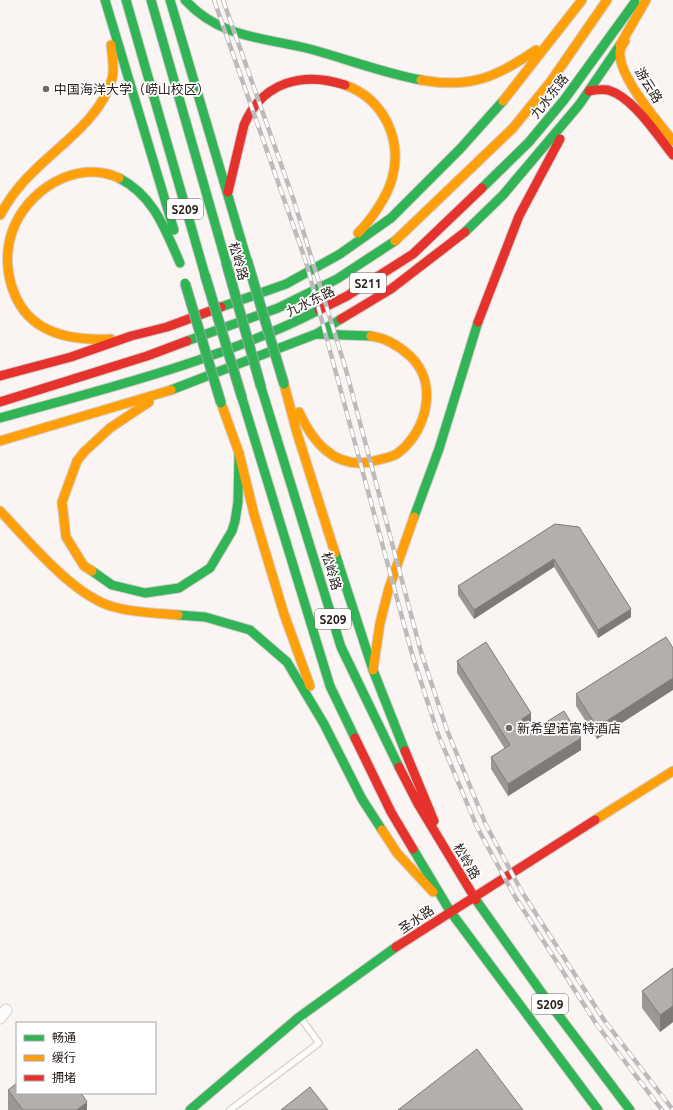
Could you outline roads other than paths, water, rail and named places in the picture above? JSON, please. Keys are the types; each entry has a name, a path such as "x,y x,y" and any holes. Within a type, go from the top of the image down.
{"main road":[{"name":"S209","path":"126,0 205,274 330,686 392,812 450,911 598,1110"},
{"name":"松岭路","path":"151,0 261,387 341,647 382,734 418,804 473,896 544,996 630,1110"},
{"path":"170,0 228,192 297,432 373,670 404,748 431,810 438,837"},
{"path":"185,0 191,8 217,25 234,32 311,50 411,78 441,84 469,83 496,75 551,39"},
{"path":"183,273 164,226 150,202 132,186 117,177 100,172 86,171 54,183 28,205 19,217 8,245 8,276 12,291 19,304 28,315 42,326 57,333 81,337 109,340 167,327 286,284 326,262 391,218 455,154 501,104 582,0"},
{"name":"九水东路","path":"0,402 147,356 278,308 337,279 402,237 513,128 551,82 607,0"},
{"name":"九水东路","path":"0,418 154,375 284,328 347,296 412,254 529,142 564,100 637,0"},
{"path":"0,441 165,392 316,334 391,289 458,239 503,195 579,105 626,37 646,0"},
{"path":"0,215 10,198 36,168 85,122 106,96 113,78 106,4"},
{"path":"106,4 176,237 183,273 221,403 238,452 254,514 284,614 324,724"},
{"name":"游云路","path":"626,37 620,52 622,65 630,83 673,141"},
{"path":"228,192 244,122 254,104 270,90 292,80 318,78 357,88 371,99 381,110 390,124 396,151 392,180 370,222 326,262"},
{"name":"游云路","path":"589,91 607,90 615,93 640,115 673,155"},
{"path":"373,670 380,623 390,588 439,449 474,332 519,216 579,105"},
{"path":"284,384 308,431 323,450 338,458 357,464 371,463 397,453 417,431 426,406 428,389 421,371 412,356 382,338 316,334"},
{"path":"0,376 71,357 131,336"},
{"path":"165,392 106,431 87,448 77,461 70,475 65,490 62,507 63,527 77,559 88,570 102,581 119,589 137,593 155,594 174,590 186,585 198,577 218,557 232,531 238,506 238,452"},
{"path":"0,511 65,578 85,593 113,607 151,613 206,617 250,630 287,662 324,724 362,799 397,853 450,911"},
{"name":"圣水路","path":"190,1110 270,1039 336,989 473,896 673,771"}],"lane":[{"path":"230,1110 319,1043 300,1017"}],"railway":[{"path":"214,0 306,262 412,654 438,734 477,827 514,895 597,1025 662,1110"},
{"path":"223,0 293,198 346,370 421,652 447,730 486,825 522,892 604,1020 673,1110"}],"place":[{"name":"中国海洋大学（崂山校区）","path":"46,89"},
{"name":"新希望诺富特酒店","path":"509,728"}]}
